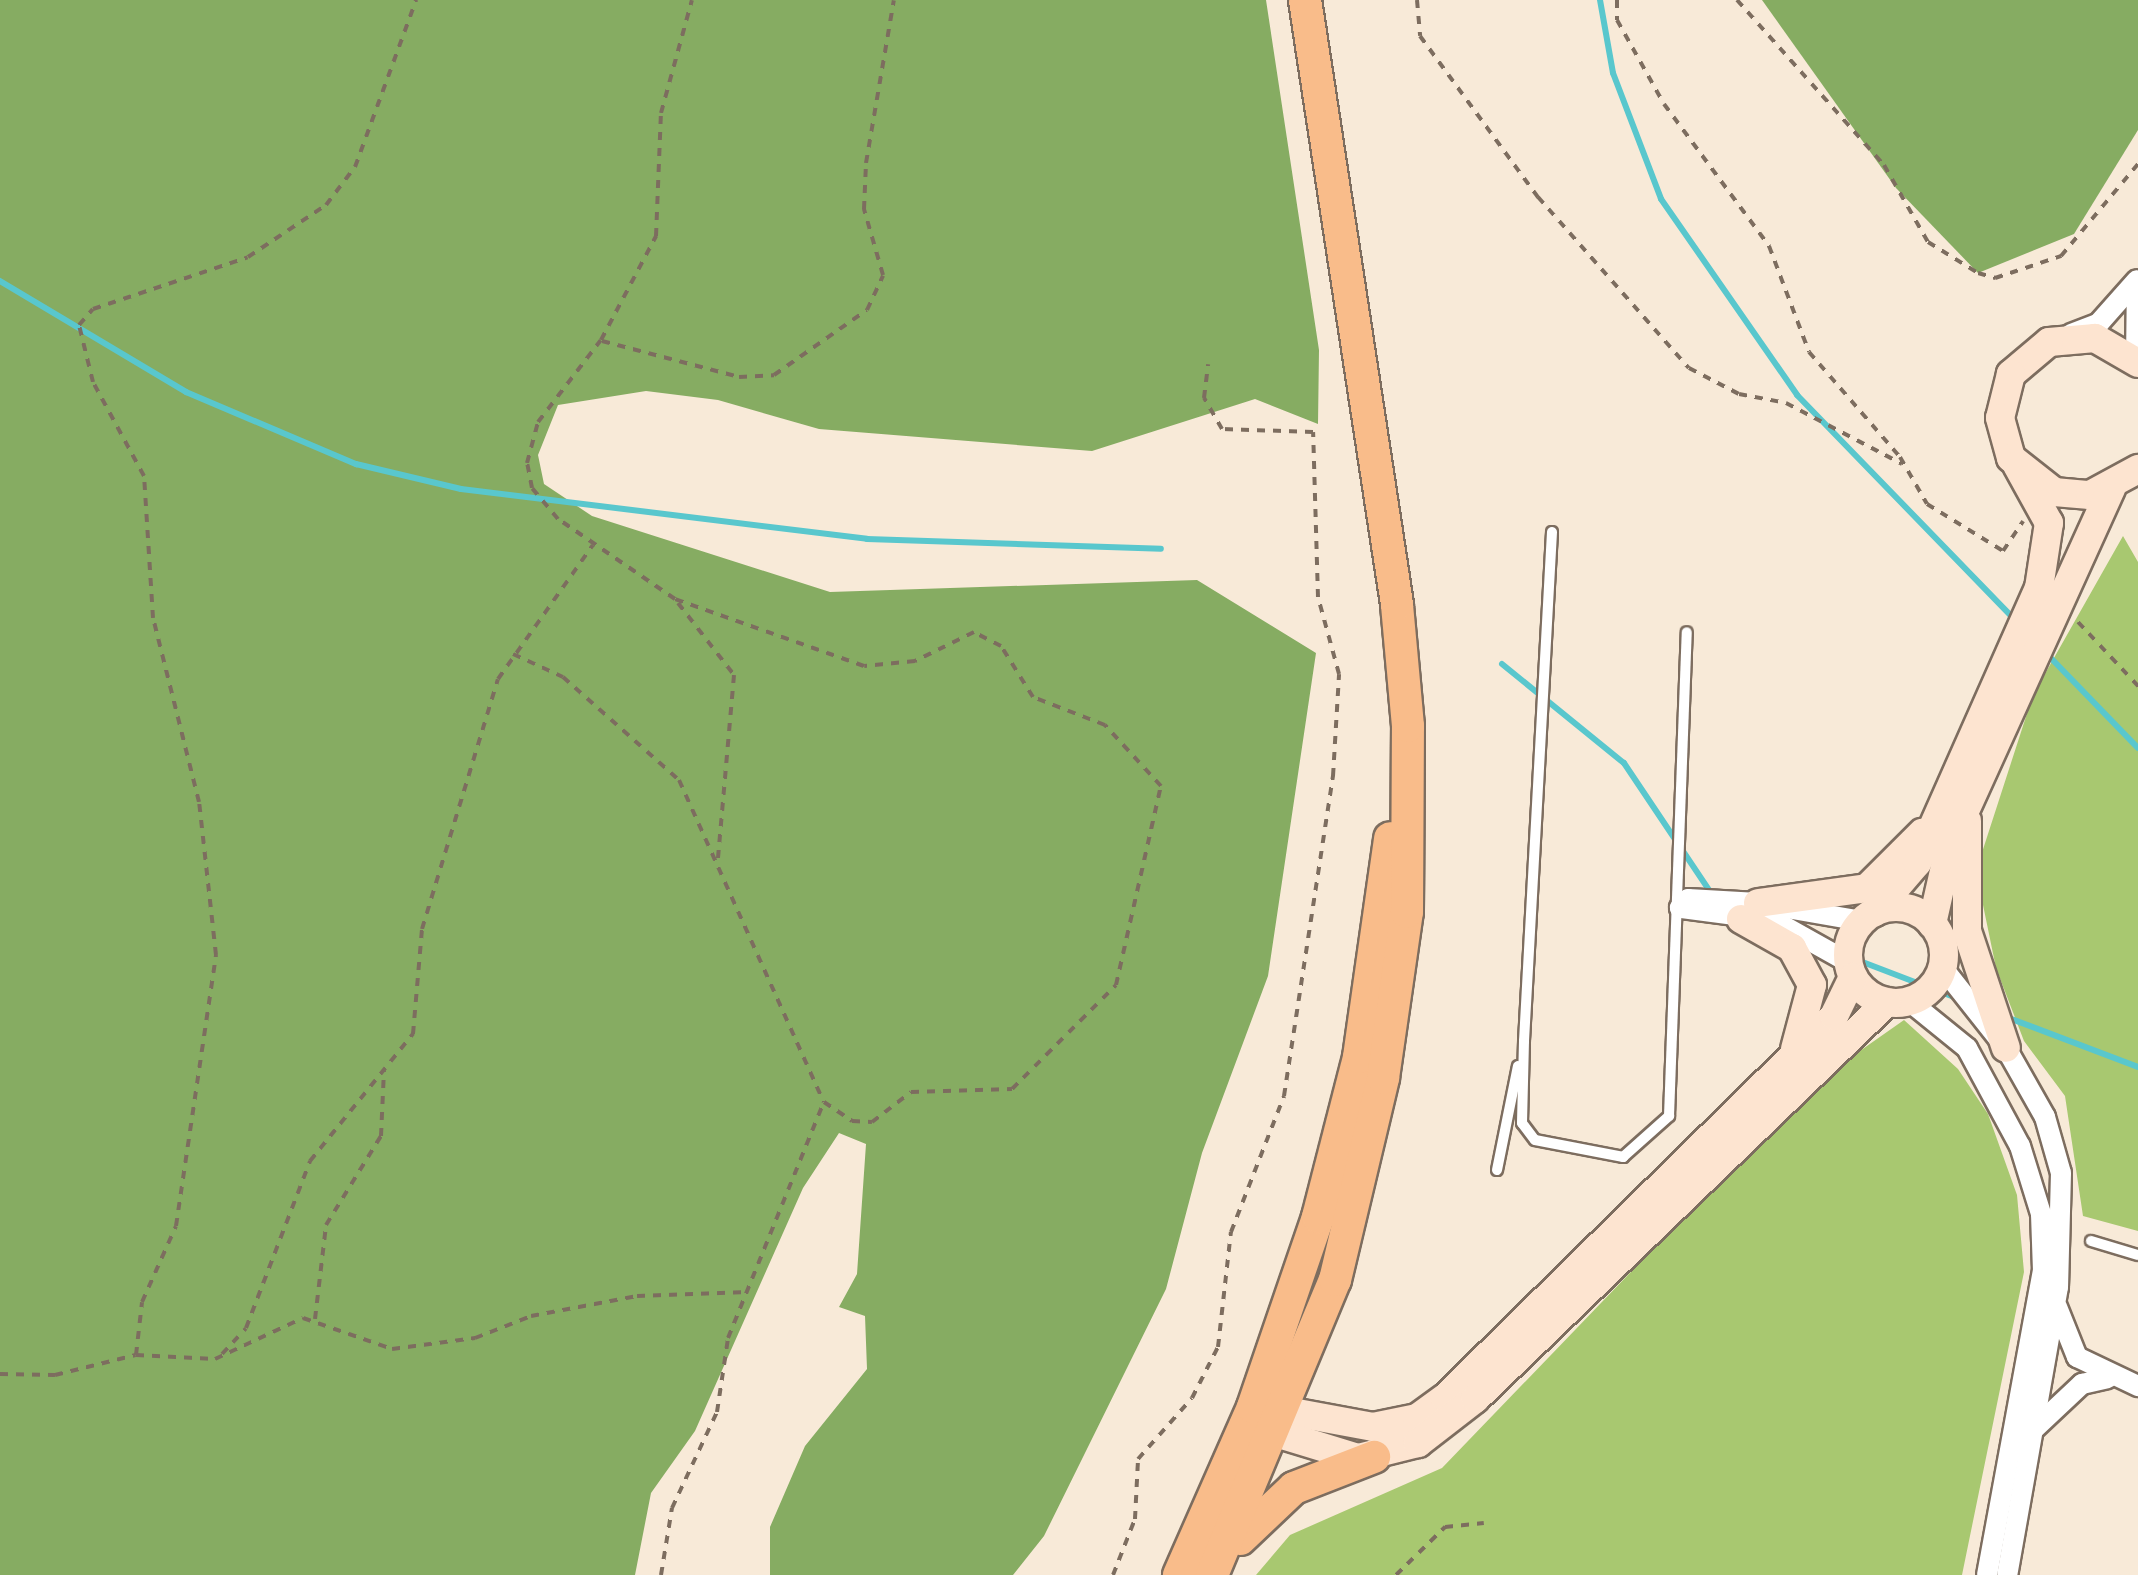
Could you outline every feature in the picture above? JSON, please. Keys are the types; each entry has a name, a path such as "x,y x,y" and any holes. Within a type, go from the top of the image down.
{"highway":[{"path":"1213,1575 1282,1419 1358,1192 1398,985 1411,816 1397,604 1305,0"},
{"path":"1179,1575 1253,1408 1318,1217 1358,1057 1388,862 1397,604"},
{"path":"1213,1575 1267,1508 1329,1470 1374,1457"}],"main road":[{"path":"1253,1408 1374,1457 1418,1443 1475,1399 1898,1002 1942,967 1932,924 1955,805 2049,552 2046,508 2003,439 2002,398 2028,355 2049,342 2095,338 2137,362"},
{"path":"2018,465 2054,492 2111,489"},
{"path":"1282,1419 1374,1426 1417,1418 1834,1016 1869,916 1917,864 1955,805 2060,604 2087,526 2111,489 2138,468"},
{"path":"1749,911 1867,888 1955,805"},
{"path":"1955,805 1967,931 2006,1048"},
{"path":"1869,916 1905,908 1932,924"},
{"path":"1749,911 1792,948 1812,985 1808,1022 1790,1060"},
{"path":"1851,970 1898,1002"}],"street":[{"path":"2049,342 2099,323 2138,278"},
{"path":"2137,362 2138,278"},
{"path":"1680,908 1688,899 1774,920 1851,970"},
{"path":"1749,911 1869,916"},
{"path":"1942,967 2006,1048 2045,1117 2061,1173 2055,1302 2007,1575"},
{"path":"1898,1002 1967,1048 2020,1146 2040,1214 2043,1270 1987,1575"},
{"path":"2055,1302 2077,1357 2107,1378 2138,1386"},
{"path":"2032,1431 2070,1392 2107,1378"}],"lane":[{"path":"1552,532 1524,1041 1522,1124 1535,1140 1624,1157 1669,1116 1680,908 1687,632"},
{"path":"1497,1170 1524,1041"},
{"path":"2090,1241 2138,1255"}],"path":[{"path":"136,1356 142,1302 176,1226 216,956 199,802 153,618 144,476 93,382 79,325 92,309 248,258 326,204 354,167 416,0"},
{"path":"513,654 563,677 679,780 824,1102 872,1122 911,1092 980,1096 1025,1078 1116,985 1161,786 1105,725 1033,697 1000,646 974,632 915,661 864,666 675,599 558,520 532,488 527,463 538,422 601,340 656,236 661,113 692,0"},
{"path":"601,340 740,377 774,375 867,310 883,275 864,209 866,163 894,0"},
{"path":"1417,0 1420,36 1538,196 1689,368 1739,394 1786,403 1905,466"},
{"path":"1616,0 1617,20 1664,104 1769,246 1809,352 1905,466 1927,504 2004,551"},
{"path":"1737,0 1884,164 1928,242 1978,273 2035,270 2061,256 2138,164"},
{"path":"1113,1575 1136,1519 1138,1459 1192,1398 1218,1347 1231,1232 1284,1096 1333,776 1339,674 1318,597 1313,432 1222,430 1204,398 1208,364"},
{"path":"222,1354 246,1328 310,1161 413,1034 422,929 513,654 594,544"},
{"path":"675,599 734,676 718,862"},
{"path":"2060,604 2138,686"},
{"path":"315,1319 326,1225 380,1136 384,1070"},
{"path":"661,1575 672,1508 717,1412 728,1338 824,1102"},
{"path":"315,1319 344,1339 392,1349 637,1296 696,1300 748,1292"},
{"path":"0,1374 55,1375 136,1356 181,1362 222,1354 315,1319"},
{"path":"1396,1575 1445,1528 1484,1522"}],"green space":[{"path":"0,0 1266,0 1319,350 1318,424 1255,399 1092,451 819,429 718,400 646,391 558,405 538,455 544,484 592,516 830,592 1197,580 1316,653 1268,976 1202,1153 1166,1289 1044,1536 1013,1575 770,1575 770,1527 805,1446 867,1369 865,1316 839,1307 857,1274 866,1144 839,1133 803,1188 695,1431 651,1493 635,1575 0,1575"},
{"path":"1762,0 2138,0 2138,130 2074,234 1978,273 1896,188"},
{"path":"2123,536 2138,562 2138,1231 2083,1216 2065,1096 2024,1041 1996,968 1976,871 2033,695"},
{"path":"1904,1020 1958,1069 1988,1114 2017,1195 2024,1272 1962,1575 1256,1575 1290,1535 1442,1468 1810,1086"}],"waterway":[{"path":"1600,0 1613,73 1661,199 1797,395 2017,622"},
{"path":"0,281 186,392 356,464 461,489 867,539 1161,549"},
{"path":"2046,653 2138,748"},
{"path":"1502,664 1624,763 1711,893"},
{"path":"1852,958 1957,998"},
{"path":"2006,1017 2138,1067"}]}
